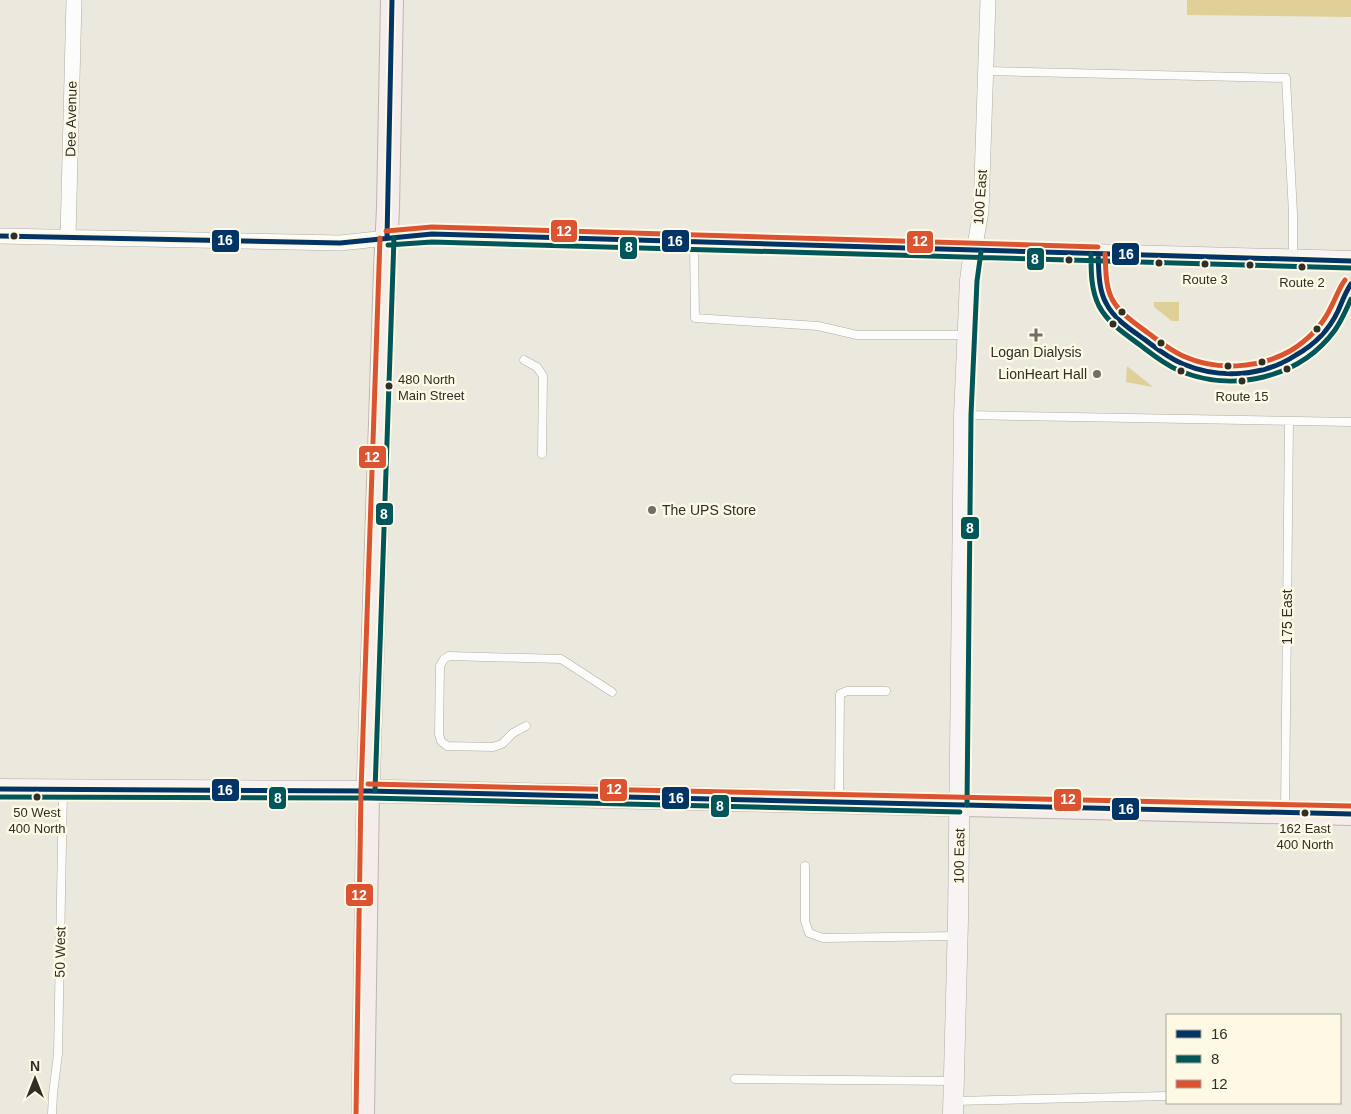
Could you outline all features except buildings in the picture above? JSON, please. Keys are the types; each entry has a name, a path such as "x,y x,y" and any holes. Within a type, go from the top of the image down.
{"main road":[{"path":"363,1114 368,791 387,238 392,0"},
{"path":"368,791 1351,814"}],"street":[{"name":"Dee Avenue","path":"68,237 74,0"},
{"name":"100 East","path":"954,1108 960,805 964,415 970,280 981,211 988,0"},
{"path":"0,236 340,243 432,234 974,251 1351,260"},
{"path":"0,789 368,791"}],"lane":[{"path":"987,71 1286,78 1293,214 1293,258"},
{"path":"694,242 695,318 818,326 857,335 968,334"},
{"path":"1098,254 1102,292 1112,312 1122,323 1182,364 1210,371 1236,374 1262,370 1293,357 1320,337 1330,324 1351,284"},
{"path":"524,360 537,367 543,376 542,454"},
{"path":"964,415 1351,422"},
{"name":"175 East","path":"1285,813 1289,421"},
{"path":"526,726 513,733 502,744 493,747 447,746 441,741 439,734 440,666 444,659 449,656 561,659 612,692"},
{"path":"839,802 840,694 847,691 886,691"},
{"name":"50 West","path":"52,1114 58,1054 63,790"},
{"path":"805,866 805,921 809,933 823,938 957,936"},
{"path":"735,1079 954,1081"},
{"path":"954,1108 1166,1096"}],"shaded area":[{"path":"1187,0 1351,0 1351,17 1187,15"},
{"path":"1154,302 1179,302 1179,321 1172,321 1154,307"},
{"path":"1127,366 1153,387 1126,382"}],"transit line":[{"name":"16","path":"387,238 392,0"},
{"name":"12","path":"386,231 432,227 1098,247"},
{"name":"16","path":"0,236 340,243 432,234 1351,261"},
{"name":"12","path":"356,1114 361,791 380,238"},
{"name":"8","path":"375,791 394,238"},
{"name":"8","path":"388,245 432,242 1351,268"},
{"name":"8","path":"967,805 971,415 977,281 981,252"},
{"name":"8","path":"1091,254 1094,294 1099,306 1112,323 1163,362 1178,370 1220,381 1242,381 1264,377 1284,370 1303,360 1335,330 1351,299"},
{"name":"16","path":"1098,254 1099,279 1103,297 1109,309 1118,319 1172,359 1197,369 1226,374 1269,368 1303,351 1315,342 1330,324 1351,284"},
{"name":"12","path":"1105,254 1108,288 1112,299 1123,314 1178,354 1196,361 1223,366 1237,366 1264,361 1278,357 1296,347 1314,332 1324,320 1345,280"},
{"name":"12","path":"368,784 1351,806"},
{"name":"16","path":"0,789 368,791 1351,814"},
{"name":"8","path":"0,797 368,798 960,812"}],"place":[{"name":"Route 3","path":"1205,264"},
{"name":"Route 2","path":"1302,267"},
{"name":"Logan Dialysis","path":"1036,335"},
{"name":"LionHeart Hall","path":"1097,374"},
{"name":"Route 15","path":"1242,381"},
{"name":"480 North Main Street","path":"389,386"},
{"name":"The UPS Store","path":"652,510"},
{"name":"50 West 400 North","path":"37,797"},
{"name":"162 East 400 North","path":"1305,813"}]}
